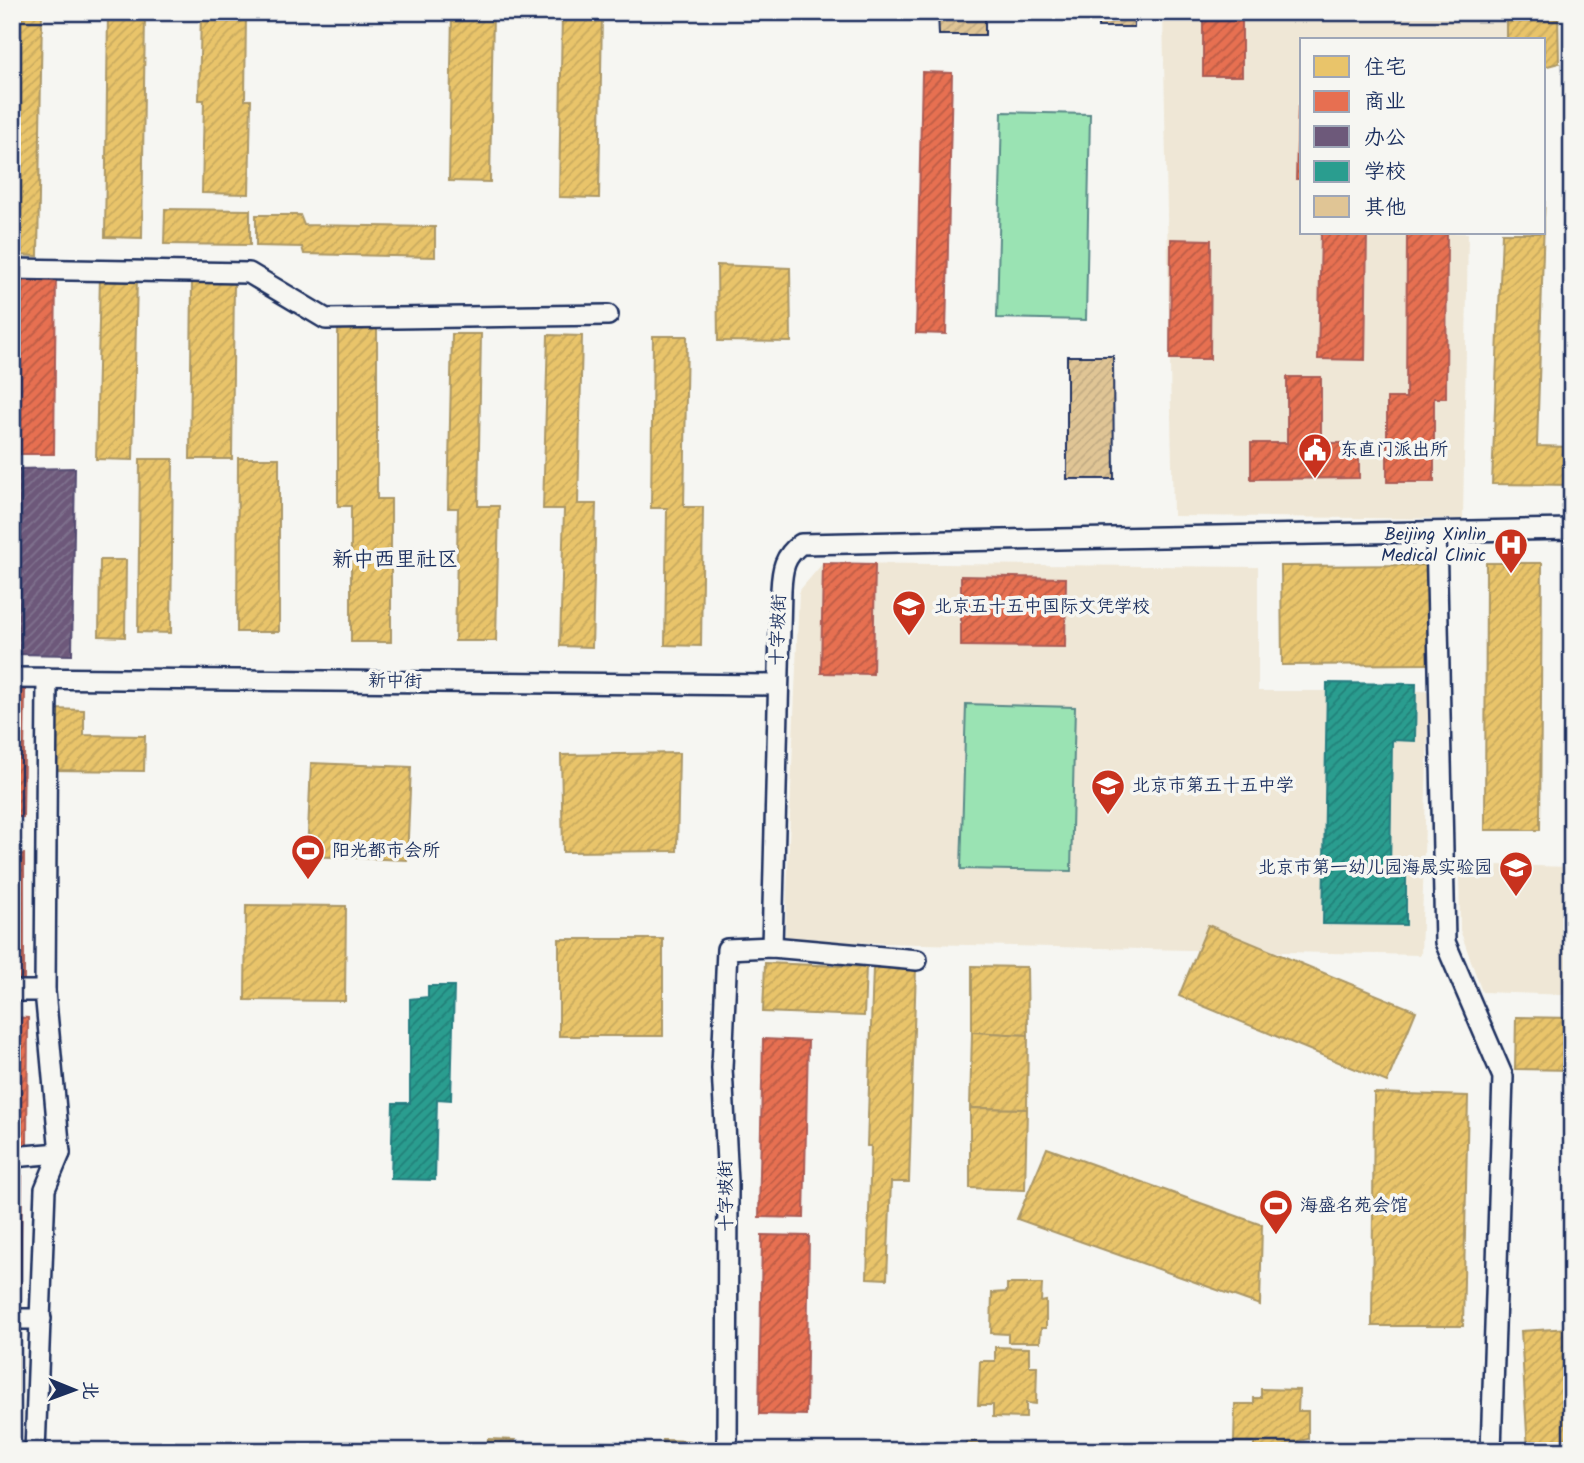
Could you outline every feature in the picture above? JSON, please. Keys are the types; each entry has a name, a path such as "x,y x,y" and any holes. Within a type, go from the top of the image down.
{"street":[{"path":"12,269 249,273 326,319 608,315"},
{"name":"十字坡街","path":"727,1451 728,1182 722,1068 727,949 772,947 777,685 783,564 791,551 801,544 1572,529"},
{"path":"1436,533 1445,942 1503,1077 1491,1451"},
{"name":"新中街","path":"12,678 777,685"},
{"path":"36,1451 45,1189 60,1153 46,991 47,678"},
{"path":"772,947 917,960"},
{"path":"12,991 46,991"},
{"path":"12,1157 60,1153"},
{"path":"12,1319 41,1319"}],"shaded area":[{"path":"1163,12 1555,12 1540,38 1300,38 1300,234 1468,234 1463,519 1173,516"},
{"name":"北京市第五十五中学","path":"823,563 1258,567 1258,691 1429,691 1421,955 785,941 799,591"},
{"name":"北京市第一幼儿园海晟实验园","path":"1459,864 1572,867 1572,995 1482,992 1460,930"}],"green space":[{"path":"1002,112 1090,114 1086,320 997,318"},
{"path":"966,704 1075,707 1071,871 961,869"}],"building: 住宅":[{"path":"18,12 42,12 38,256 14,255"},
{"path":"108,12 145,12 142,238 105,237"},
{"path":"201,12 246,12 245,100 251,100 249,194 202,193 204,100 199,100"},
{"path":"452,12 493,12 490,182 449,181"},
{"path":"562,12 602,12 599,198 559,197"},
{"path":"1507,12 1558,12 1559,63 1546,66 1546,38 1507,38"},
{"path":"165,209 250,210 250,245 164,244"},
{"path":"256,215 300,215 304,225 435,227 435,257 304,254 302,247 256,246"},
{"path":"1502,234 1544,234 1537,446 1572,447 1572,485 1492,484"},
{"path":"717,265 790,268 791,342 718,341"},
{"path":"100,275 137,276 133,460 96,459"},
{"path":"192,281 234,282 232,459 190,459"},
{"path":"338,326 377,326 377,499 391,499 391,642 351,642 351,506 338,506"},
{"path":"452,334 481,334 478,506 499,506 496,641 455,641 458,508 448,508"},
{"path":"548,335 582,336 578,504 596,504 592,647 560,646 564,509 543,509"},
{"path":"653,336 687,336 684,507 703,507 701,646 665,645 667,508 651,508"},
{"path":"238,458 279,458 279,632 237,632"},
{"path":"140,459 173,459 171,633 138,632"},
{"path":"100,560 126,560 125,637 99,636"},
{"path":"1486,563 1542,563 1540,830 1485,830"},
{"path":"1427,565 1428,664 1282,665 1281,566"},
{"path":"51,709 84,710 84,735 145,736 144,771 50,770"},
{"path":"679,753 677,851 563,852 561,755"},
{"path":"311,763 411,767 407,860 307,856"},
{"path":"246,905 346,906 345,1001 245,1000"},
{"path":"1208,925 1416,1011 1387,1082 1179,996"},
{"path":"559,939 663,939 663,1036 559,1036"},
{"path":"765,963 866,967 864,1016 763,1012"},
{"path":"972,966 1027,967 1028,1035 972,1032"},
{"path":"873,967 916,968 909,1182 891,1182 887,1279 867,1278 871,1146 867,1146"},
{"path":"1516,1017 1572,1018 1572,1070 1515,1069"},
{"path":"972,1032 1028,1035 1027,1109 970,1108"},
{"path":"1374,1093 1468,1096 1463,1326 1372,1326"},
{"path":"970,1108 1027,1109 1025,1190 970,1188"},
{"path":"1047,1148 1262,1225 1260,1305 1017,1219"},
{"path":"1007,1284 1042,1284 1041,1302 1046,1301 1046,1328 1041,1328 1040,1342 1008,1342 1008,1334 991,1333 992,1293 1007,1292"},
{"path":"1570,1328 1572,1451 1528,1451 1521,1331"},
{"path":"12,1337 17,1337 17,1451 12,1451"},
{"path":"995,1347 1029,1348 1029,1366 1037,1366 1036,1404 1026,1403 1026,1418 993,1417 993,1405 978,1405 980,1361 995,1361"},
{"path":"1261,1389 1299,1390 1298,1411 1308,1411 1308,1439 1299,1441 1298,1451 1254,1451 1254,1442 1234,1442 1235,1404 1254,1404 1254,1398 1261,1398"},
{"path":"488,1439 515,1440 514,1451 487,1451"},
{"path":"663,1440 690,1441 690,1451 663,1451"},
{"path":"966,1442 1006,1443 1006,1451 966,1451"}],"building: 商业":[{"path":"1203,12 1242,12 1242,76 1203,76"},
{"path":"922,72 952,73 946,334 916,333"},
{"path":"1298,106 1300,106 1300,179 1296,179"},
{"path":"1321,234 1367,234 1365,360 1318,359"},
{"path":"1407,234 1447,234 1446,398 1434,398 1434,482 1387,482 1387,398 1406,398"},
{"path":"1171,239 1211,240 1210,359 1170,359"},
{"path":"12,272 56,273 54,454 12,454"},
{"path":"1287,377 1321,377 1321,443 1359,443 1359,478 1251,479 1251,443 1287,443"},
{"path":"823,563 875,564 873,674 821,673"},
{"path":"961,576 1066,578 1065,647 961,646"},
{"path":"12,690 25,690 23,817 12,817"},
{"path":"24,854 24,980 12,980 12,855"},
{"path":"12,1017 28,1018 27,1145 12,1145"},
{"path":"763,1039 808,1041 804,1218 759,1217"},
{"path":"12,1176 22,1176 20,1301 12,1301"},
{"path":"762,1235 809,1236 806,1415 759,1414"}],"building: 办公":[{"path":"75,468 72,655 13,654 12,469"}],"building: 学校":[{"path":"1327,683 1416,684 1415,741 1392,740 1390,872 1406,872 1406,925 1323,924"},
{"path":"428,986 454,986 451,1100 437,1099 435,1180 391,1179 393,1103 410,1103 410,999 428,997"}],"building: 其他":[{"path":"938,12 985,12 985,35 939,35"},
{"path":"1098,12 1134,12 1134,27 1098,27"},
{"path":"1067,356 1113,356 1114,479 1067,479"}],"place":[{"name":"东直门派出所","path":"1315,480"},
{"name":"Beijing Xinlin Medical Clinic","path":"1511,575"},
{"name":"北京五十五中国际文凭学校","path":"909,637"},
{"name":"北京市第五十五中学","path":"1108,816"},
{"name":"阳光都市会所","path":"308,881"},
{"name":"北京市第一幼儿园海晟实验园","path":"1516,898"},
{"name":"海盛名苑会馆","path":"1276,1236"}],"district":[{"name":"新中西里社区","path":"395,560"}]}
